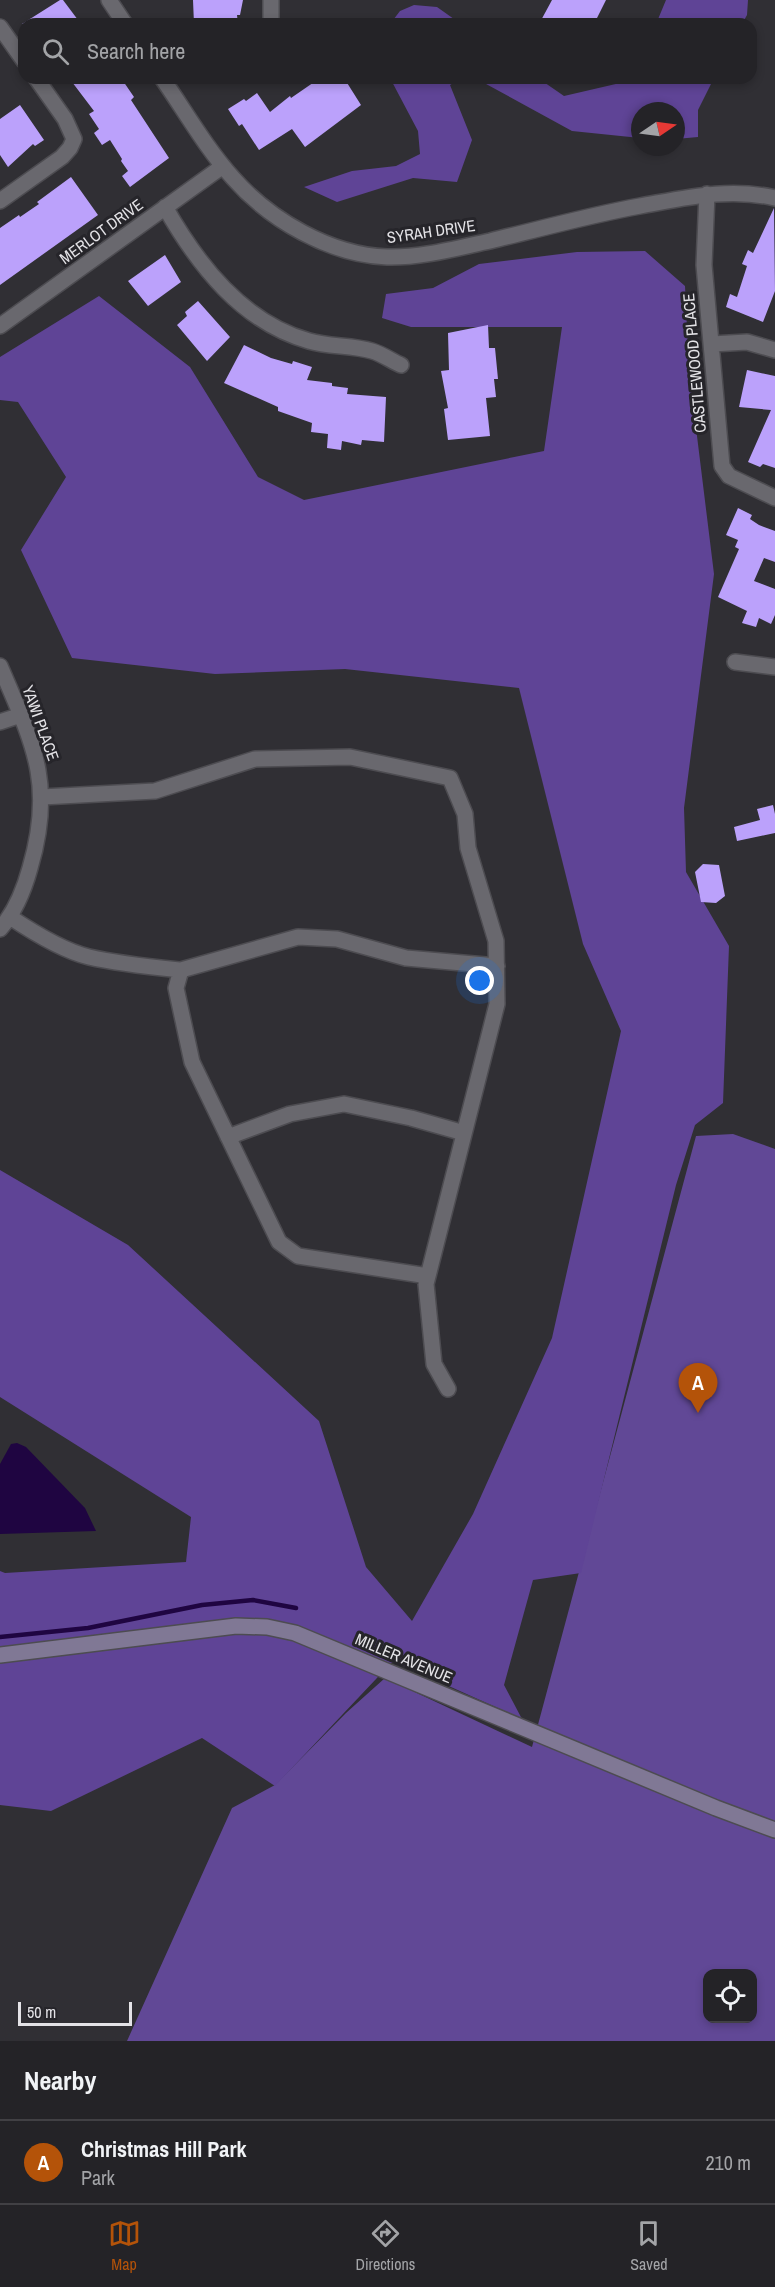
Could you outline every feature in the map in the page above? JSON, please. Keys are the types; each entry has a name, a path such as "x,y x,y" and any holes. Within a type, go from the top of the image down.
{"street":[{"path":"109,0 121,18"},
{"path":"271,0 271,18"},
{"path":"0,27 18,52"},
{"path":"0,201 62,157 74,139 65,119 40,84"},
{"name":"SYRAH DRIVE","path":"166,84 223,166 258,203 281,219 316,238 358,254 388,257 444,251 625,209 707,194 726,193 775,198"},
{"name":"MERLOT DRIVE","path":"0,326 223,166"},
{"name":"CASTLEWOOD PLACE","path":"707,194 704,264 723,466 729,476 775,498"},
{"path":"165,207 175,225 214,278 231,297 254,316 279,330 308,341 372,351 401,365"},
{"path":"712,344 747,342 775,350"},
{"path":"735,662 775,667"},
{"name":"YAWI PLACE","path":"0,666 37,760 42,797 40,827 34,857 25,887 5,923"},
{"path":"0,722 21,715"},
{"path":"42,797 155,791 255,759 350,757 450,778 465,814 468,848 496,941 497,1004 426,1284 434,1364 448,1389"},
{"path":"5,923 32,932 87,957 181,970 298,936 337,939 406,958 497,966"},
{"path":"181,970 176,988 192,1062 279,1242 298,1256 428,1276"},
{"path":"228,1137 290,1113 344,1104 411,1118 464,1133"},
{"name":"MILLER AVENUE","path":"0,1655 236,1626 267,1627 295,1633 716,1808 775,1830"}],"shaded area":[{"path":"666,0 748,0 745,18 658,18"},
{"path":"414,5 437,7 453,18 395,18 400,11"},
{"path":"393,84 452,84 450,85 472,140 457,182 413,178 337,202 304,187 352,171 396,166 420,154 418,131"},
{"path":"486,84 547,84 564,96 616,84 711,84 698,110 698,137 685,138 685,102 631,102 631,137 572,131"},
{"path":"645,251 685,286 689,371 714,574 684,808 686,872 729,946 723,1103 695,1125 676,1185 581,1573 533,1580 504,1685 522,1719 393,1661 275,1786 202,1738 51,1811 0,1805 0,1571 5,1573 186,1562 191,1517 0,1397 0,1170 128,1245 319,1421 366,1567 412,1621 473,1514 552,1338 621,1031 583,944 519,688 345,669 215,674 72,658 21,550 66,477 18,402 0,400 0,357 99,296 190,367 258,477 304,500 544,451 562,327 411,327 382,318 386,294 433,288 479,264 577,252"},
{"path":"733,1134 775,1149 775,2041 127,2041 232,1808 275,1785 346,1713 385,1678 532,1747 696,1136"},
{"path":"17,1443 26,1447 85,1508 96,1531 0,1534 0,1464 11,1444"}],"building":[{"path":"63,0 76,18 32,18"},
{"path":"193,0 243,0 237,18 194,18"},
{"path":"552,0 606,0 597,18 542,18"},
{"path":"74,84 125,84 134,97 131,100 169,158 130,187 122,176 128,171 110,140 102,145 94,133 99,129 89,114 94,111"},
{"path":"311,84 348,84 361,105 305,147 292,129 259,150 242,124 239,126 228,109 257,93 270,112 290,96 291,98"},
{"path":"20,105 44,140 35,146 33,144 8,167 0,155 0,119"},
{"path":"71,177 98,215 0,285 0,228 39,204 37,202"},
{"path":"774,208 775,291 763,322 726,307 730,294 737,297 747,266 742,264 748,250 753,253"},
{"path":"165,255 181,282 148,306 128,281"},
{"path":"198,301 230,337 207,361 177,325 187,316 185,312"},
{"path":"488,325 489,348 495,348 498,379 494,379 496,397 486,398 490,436 448,440 444,409 448,408 441,371 449,370 448,333"},
{"path":"244,345 271,358 312,367 307,380 332,383 332,386 348,388 347,394 386,397 384,442 362,440 361,445 342,441 341,450 327,448 328,434 311,432 312,423 278,411 278,407 224,383"},
{"path":"747,370 775,376 775,468 763,464 760,467 748,462 771,410 739,407"},
{"path":"738,508 752,515 750,519 759,525 775,531 775,562 764,558 754,581 775,589 775,615 771,624 759,618 756,627 742,623 747,611 718,597 739,549 735,547 738,540 726,535"},
{"path":"773,805 775,833 737,841 734,827 760,820 757,809"},
{"path":"703,864 719,865 725,896 716,903 701,902 695,872"}],"waterway":[{"path":"0,1637 88,1628 202,1605 253,1600 296,1608"}],"place":[{"name":"Christmas Hill Park","path":"698,1413"}]}
